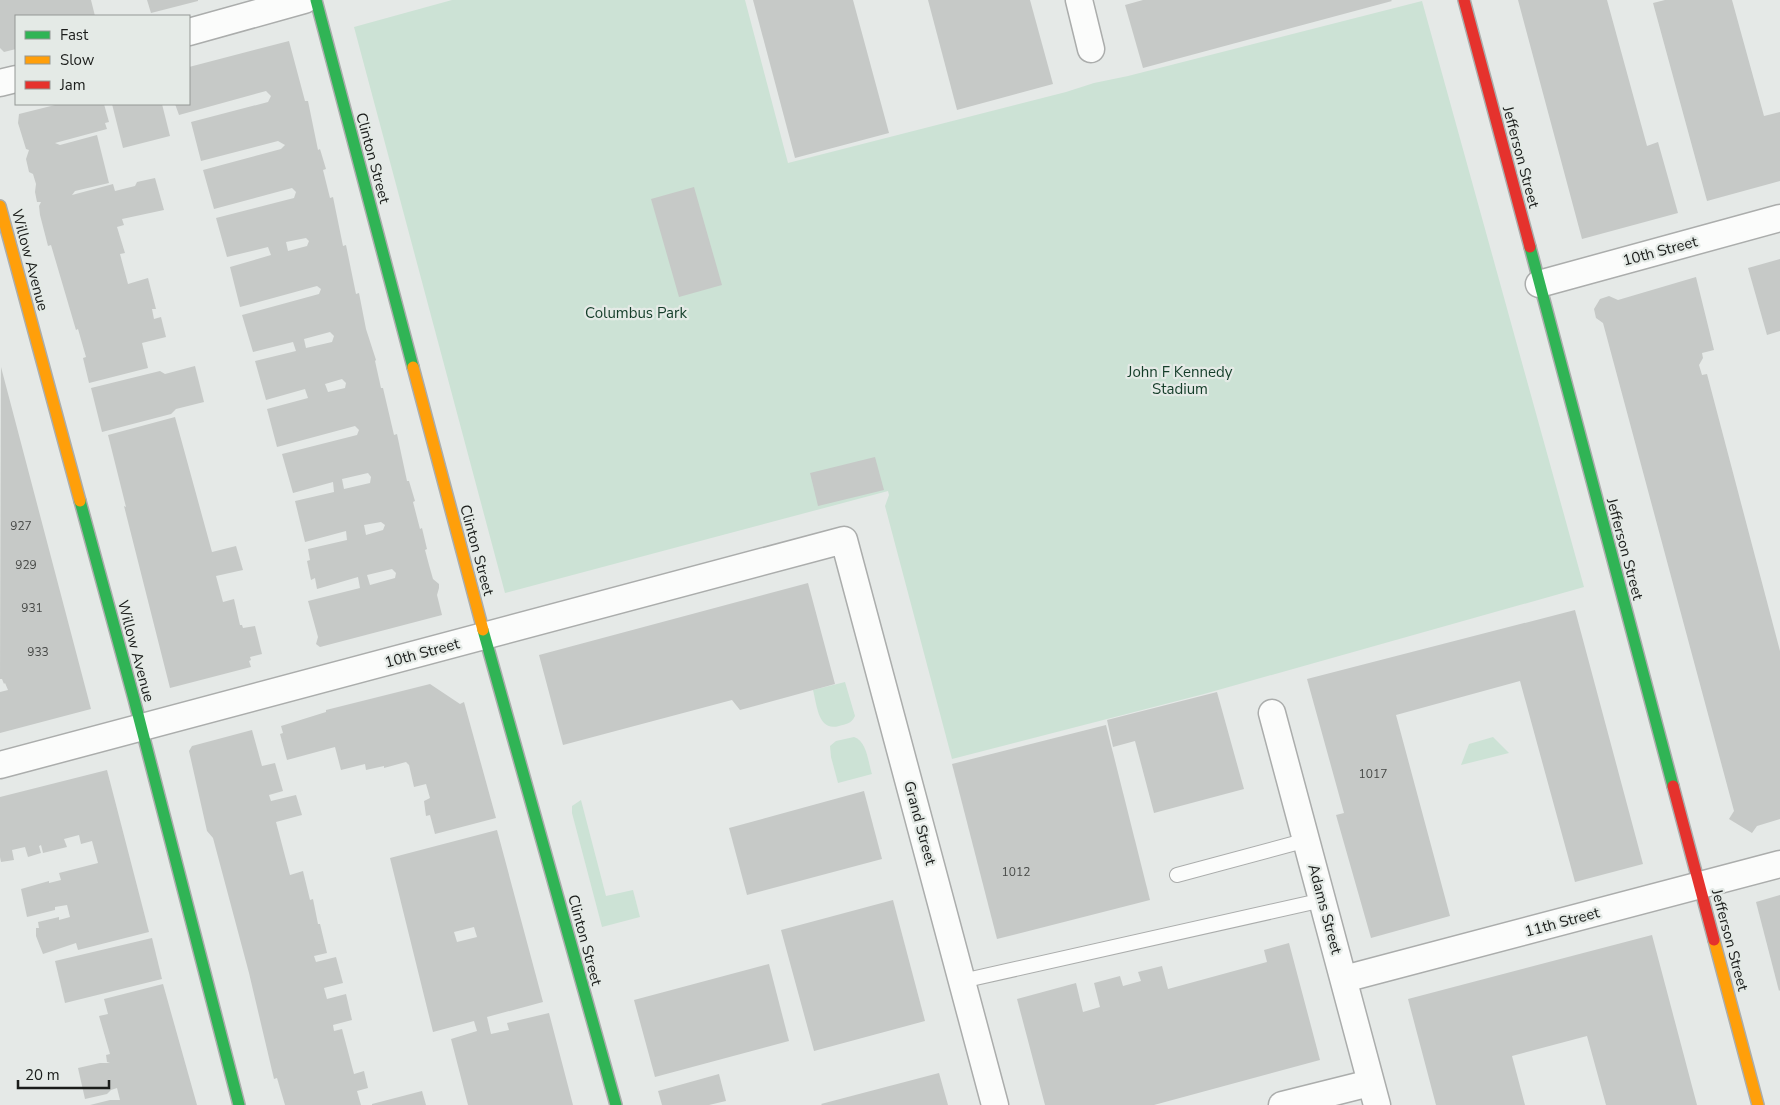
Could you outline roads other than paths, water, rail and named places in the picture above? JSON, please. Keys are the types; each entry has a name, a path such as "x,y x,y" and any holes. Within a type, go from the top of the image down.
{"street":[{"path":"190,32 304,0"},
{"name":"Clinton Street","path":"316,0 484,636 616,1105"},
{"path":"1079,0 1090,49"},
{"name":"Jefferson Street","path":"1464,0 1758,1105"},
{"path":"0,83 15,79"},
{"name":"Willow Avenue","path":"0,206 240,1105"},
{"name":"10th Street","path":"1539,284 1780,218"},
{"name":"10th Street","path":"0,766 844,540"},
{"name":"Grand Street","path":"844,540 995,1105"},
{"name":"Adams Street","path":"1272,713 1374,1094"},
{"name":"11th Street","path":"1344,978 1780,864"},
{"path":"1282,1105 1374,1094"}],"lane":[{"path":"1177,875 1307,840"},
{"path":"962,981 1322,900"}],"park label":[{"name":"Columbus Park","path":"636,313"},
{"name":"John F Kennedy Stadium","path":"1180,380"}]}
